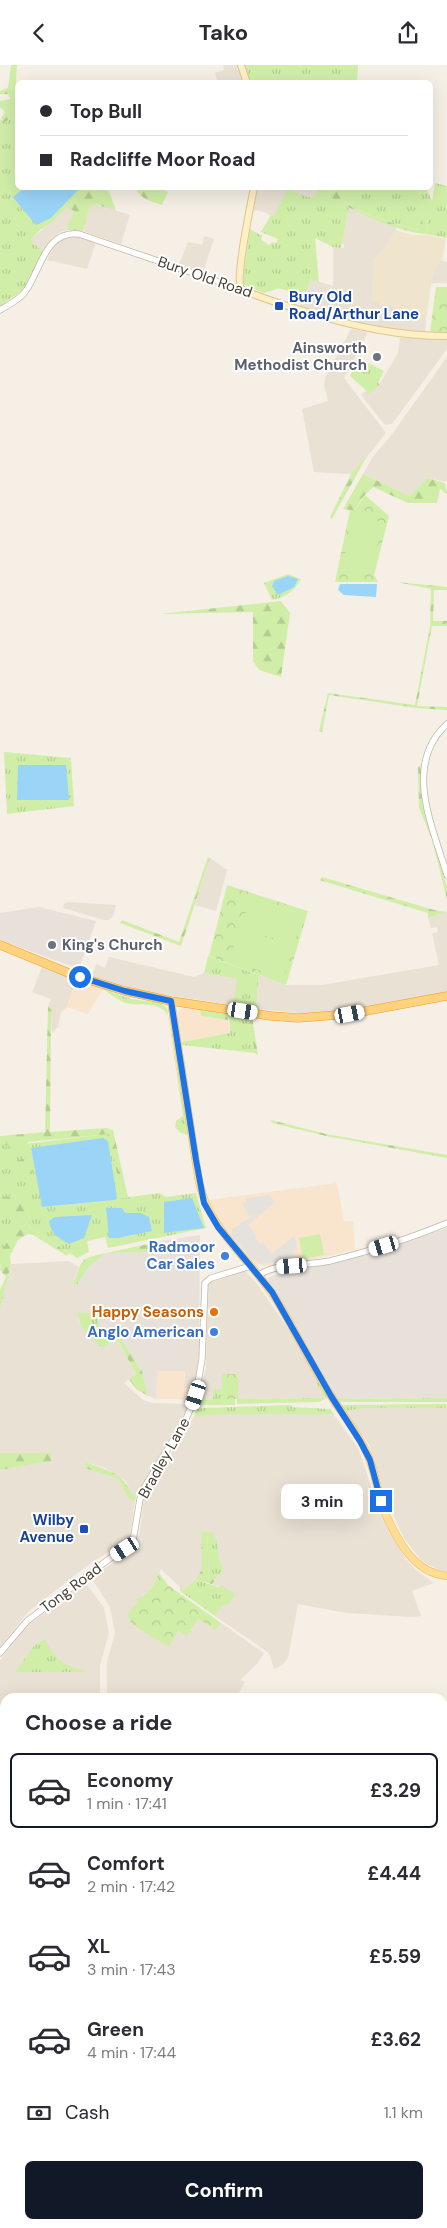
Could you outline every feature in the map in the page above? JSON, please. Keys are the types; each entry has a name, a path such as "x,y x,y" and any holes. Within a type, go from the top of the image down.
{"highway":[{"path":"0,945 105,985 171,1001 271,1016 298,1018 350,1014 447,996"}],"main road":[{"path":"241,65 246,80"},
{"path":"239,287 254,190"},
{"name":"Bury Old Road","path":"239,287 244,291 282,305 353,326 400,335 447,336"},
{"path":"171,1001 202,1194 213,1219 259,1275 278,1303 334,1401 367,1453 381,1501 392,1528 406,1551 422,1567 436,1574 447,1576"}],"street":[{"name":"Bury Old Road","path":"0,311 20,297 50,245 58,237 68,233 79,234 234,287 239,287"},
{"path":"447,723 430,744 423,780 426,806 447,875"},
{"path":"259,1275 273,1268 314,1264 378,1248 447,1223"},
{"name":"Bradley Lane","path":"136,1522 141,1493 186,1419 196,1395 202,1359 205,1283 211,1277 238,1270 249,1263"},
{"name":"Tong Road","path":"0,1653 27,1621 91,1571 130,1545 134,1539 136,1522"}],"shaded area":[{"path":"223,65 240,65 244,80 217,80 215,73 224,70"},
{"path":"256,190 317,190 314,197 305,197 273,217 264,212 252,210"},
{"path":"95,204 130,215 121,244 83,231 90,206"},
{"path":"349,207 397,227 388,244 373,261 403,310 402,317 426,319 425,332 399,331 372,326 302,307 310,279 333,286 333,247 344,248 342,243"},
{"path":"66,208 74,211 67,226 68,230 60,232 52,239 43,252 31,240"},
{"path":"395,230 412,235 426,235 446,239 442,261 440,260 433,273 426,319 402,317 403,310 372,301 373,261 388,244"},
{"path":"79,236 96,242 87,269 47,260 56,243 63,237"},
{"path":"204,236 214,239 203,272 179,264 188,242 202,245"},
{"path":"440,260 447,262 447,283 431,283 433,273"},
{"path":"351,329 366,332 367,334 344,378 386,433 351,474 314,472 302,409 328,401 324,385 325,378"},
{"path":"400,338 447,339 447,349 392,424 385,425 361,395 367,390 370,394 379,385 398,353"},
{"path":"447,357 447,482 427,478 410,496 363,474 374,455 390,437"},
{"path":"210,858 227,870 216,911 195,905"},
{"path":"68,902 116,905 113,916 108,920 104,920 63,908 64,904"},
{"path":"39,907 96,921 79,969 0,940 0,913"},
{"path":"447,912 447,993 338,1012 311,1014 256,1009 259,975 286,985 322,985 439,965 432,933 438,932 437,927 431,928 428,918"},
{"path":"109,957 194,977 204,973 238,979 233,1005 146,992 92,976 96,964 105,968"},
{"path":"42,967 76,980 67,1007 61,1012 58,1027 52,1033 51,1018 53,1010 48,1007 51,999 32,992"},
{"path":"76,980 103,989 88,1014 67,1007"},
{"path":"181,1009 200,1010 201,1016 228,1020 230,1033 181,1042 177,1015"},
{"path":"337,1183 344,1222 353,1221 355,1250 300,1262 270,1266 255,1264 218,1219 209,1200"},
{"path":"270,1195 275,1202 248,1225 257,1236 255,1238 260,1244 263,1242 272,1254 295,1235 297,1249 293,1251 294,1261 260,1264 255,1259 253,1261 230,1234 233,1232 231,1230 254,1215 249,1216 242,1204 246,1202 245,1198"},
{"path":"447,1228 447,1398 336,1399 294,1322 267,1279 272,1276 377,1251"},
{"path":"200,1235 199,1353 186,1353 185,1371 157,1371 156,1399 148,1396 142,1371 120,1337 102,1348 81,1327 77,1313 99,1312 100,1295 78,1294 77,1285 88,1268 106,1253 153,1252 158,1250 162,1241"},
{"path":"69,1261 79,1267 73,1282 100,1295 100,1312 78,1319 79,1323 102,1348 117,1339 136,1374 124,1383 143,1400 153,1403 182,1404 188,1408 136,1496 132,1495 126,1481 105,1468 86,1462 88,1469 118,1479 128,1498 135,1501 129,1540 92,1562 28,1612 0,1647 0,1470 51,1461 50,1453 0,1453 0,1310 11,1264"},
{"path":"245,1271 257,1284 291,1333 319,1380 317,1384 326,1398 238,1399 237,1374 222,1374 222,1389 213,1400 198,1399 206,1368 208,1286 211,1282"},
{"path":"186,1353 199,1353 194,1390 184,1388"},
{"path":"157,1371 185,1371 184,1388 194,1390 192,1399 156,1399"},
{"path":"365,1408 447,1408 447,1572 439,1571 421,1560 404,1538 385,1497 369,1444 344,1411"},
{"path":"224,1414 334,1415 358,1448 381,1514 405,1558 416,1570 434,1583 412,1591 421,1616 347,1613 298,1604 288,1658 282,1665 274,1669 269,1653 215,1616 223,1605 220,1587 212,1584 224,1569 219,1559 217,1540 202,1531 202,1569 196,1580 183,1590 161,1569 152,1587 141,1597 168,1647 178,1631 187,1636 198,1619 216,1630 221,1623 264,1653 257,1664 240,1680 245,1682 239,1693 107,1693 107,1662 115,1633 110,1607 91,1577 136,1548 142,1549 142,1538 139,1538 144,1497 194,1417"},
{"path":"85,1582 104,1608 109,1633 100,1665 100,1693 0,1693 0,1660 26,1627"}],"green space":[{"path":"11,65 17,65 15,116 4,123 1,118 5,112 0,107 0,101 11,99 8,94 0,94 0,91 8,88"},
{"path":"244,65 358,65 357,80 249,80"},
{"path":"15,116 15,190 22,190 13,197 51,218 78,190 84,190 31,240 43,252 22,291 0,306 0,119 5,123"},
{"path":"435,183 447,186 447,238 426,234 429,217 419,230 389,222 356,209 347,203 342,198 341,190 427,190 432,201"},
{"path":"83,190 106,190 109,191 116,211 96,204 90,206 83,231 68,230 67,226 74,211 66,208"},
{"path":"136,190 164,190 168,192 162,205 140,195"},
{"path":"287,190 292,190 307,197 314,197 317,190 333,190 329,197 349,207 341,248 333,247 315,238 319,282 310,280 302,306 293,293 278,289 264,293 242,284 250,229 262,236 261,240 269,245 272,242 276,243 278,239 261,232 271,215 274,216"},
{"path":"333,190 341,190 342,198 355,209 389,222 418,230 423,216 429,217 426,234 389,225 329,197"},
{"path":"436,287 447,287 447,332 430,332"},
{"path":"359,358 384,371 378,383 380,384 370,394 350,376"},
{"path":"365,457 332,519 330,517 351,474"},
{"path":"363,474 410,496 427,478 445,483 447,494 440,489 437,503 408,503 373,487 362,498 355,511 343,509"},
{"path":"365,495 389,516 374,575 378,582 335,582 350,510 355,511"},
{"path":"352,516 382,522 372,573 343,568"},
{"path":"288,574 301,579 289,593 272,600 264,583"},
{"path":"397,582 447,587 447,590 434,590 433,621 447,621 447,626 432,626 417,706 447,707 447,710 416,708 329,695 322,732 319,731 328,693 415,705 430,626 431,589"},
{"path":"281,601 290,613 281,677 259,670 253,661 253,612 160,614"},
{"path":"4,752 71,758 74,806 7,814"},
{"path":"418,766 422,767 422,801 447,887 447,899 432,840 419,808"},
{"path":"208,857 210,858 181,946 120,923 122,920 179,942"},
{"path":"322,877 434,910 447,912 428,918 428,913 319,880"},
{"path":"227,885 308,911 286,985 209,956"},
{"path":"251,896 304,914 294,945 241,927"},
{"path":"240,929 293,947 283,978 229,960"},
{"path":"208,956 259,975 256,1009 247,1005 233,1005 237,979 204,973"},
{"path":"103,989 131,999 160,1003 167,1008 188,1135 181,1133 175,1127 176,1121 183,1116 168,1015 164,1010 153,1005 123,1002"},
{"path":"48,1007 53,1010 51,1018 50,1132 106,1128 113,1130 128,1197 122,1198 109,1134 28,1142 21,1153 13,1154 7,1143 0,1142 0,1136 45,1132"},
{"path":"200,1010 252,1017 258,1055 255,1053 248,1018 229,1015 228,1020 201,1016"},
{"path":"229,1015 248,1018 255,1053 182,1045 181,1042 230,1033"},
{"path":"271,1120 326,1134 447,1155 447,1158 326,1136 272,1123"},
{"path":"109,1134 122,1198 159,1193 166,1197 196,1193 206,1228 108,1248 105,1237 87,1241 89,1252 77,1258 29,1227 31,1219 18,1195 3,1197 0,1195 0,1142 25,1144","holes":["31,1148 115,1200 43,1207","121,1208 135,1235 110,1238"]},
{"path":"29,1156 33,1179 21,1178 17,1171 17,1161"},
{"path":"0,1195 3,1197 18,1195 28,1205 26,1209 31,1219 29,1227 69,1253 67,1256 33,1235 28,1234 18,1240 10,1256 11,1264 0,1310 0,1290 6,1277 0,1270 3,1254 1,1250 25,1224 19,1224 2,1214 0,1216"},
{"path":"2,1213 19,1224 25,1224 10,1244 0,1267 0,1216"},
{"path":"320,1234 324,1255 303,1259 299,1238"},
{"path":"162,1241 158,1250 153,1252 106,1253"},
{"path":"106,1253 88,1268 77,1285 73,1283 83,1261"},
{"path":"100,1312 98,1317 99,1334 110,1338 123,1335 102,1348 81,1327 77,1313"},
{"path":"120,1337 142,1371 148,1396 136,1389 129,1379 136,1374 117,1339"},
{"path":"222,1374 225,1374 225,1399 235,1399 235,1405 197,1405 198,1399 213,1400 214,1389 222,1389"},
{"path":"225,1374 238,1374 238,1399 225,1399"},
{"path":"319,1380 330,1396 319,1402 237,1404 237,1399 325,1398 317,1384"},
{"path":"447,1398 447,1402 338,1402 336,1399"},
{"path":"447,1404 447,1408 365,1408 344,1411 340,1405"},
{"path":"291,1405 292,1407 331,1409 334,1415 224,1414 194,1417 197,1409 204,1408"},
{"path":"0,1453 51,1453 51,1461 0,1470"},
{"path":"86,1462 118,1476 128,1486 132,1494 136,1496 135,1501 128,1498 118,1479 85,1468"},
{"path":"201,1531 207,1532 209,1575 215,1580 212,1584 196,1580 202,1569"},
{"path":"207,1532 214,1533 214,1539 217,1539 219,1559 224,1569 215,1580 209,1576"},
{"path":"159,1573 168,1585 221,1623 216,1630 198,1619 187,1636 178,1631 169,1647 132,1624 127,1614 138,1602 136,1599 143,1596 152,1587"},
{"path":"196,1580 219,1587 221,1585 235,1594 230,1603 223,1605 215,1616 180,1591 180,1587 183,1590"},
{"path":"45,1639 60,1661 71,1667 84,1670 84,1672 15,1672 34,1646"}],"water":[{"path":"22,190 78,190 51,218 36,225 13,197"},
{"path":"288,576 298,579 294,587 278,595 272,586 274,581"},
{"path":"340,584 377,584 376,597 344,595 338,590"},
{"path":"18,765 66,765 69,800 17,800"},
{"path":"103,1138 108,1141 117,1198 115,1200 42,1207 31,1148"},
{"path":"192,1198 204,1228 164,1233 164,1202"},
{"path":"106,1208 122,1208 125,1213 140,1213 149,1217 152,1231 109,1238"},
{"path":"92,1215 84,1238 69,1244 56,1235 51,1229 49,1221 55,1217"}],"place":[{"name":"Bury Old Road/Arthur Lane","path":"279,306"},
{"name":"Ainsworth Methodist Church","path":"377,357"},
{"name":"King's Church","path":"52,945"},
{"name":"Radmoor Car Sales","path":"225,1256"},
{"name":"Happy Seasons","path":"214,1312"},
{"name":"Anglo American","path":"214,1332"},
{"name":"Wilby Avenue","path":"84,1529"}],"route":[{"path":"80,977 125,991 171,1001 204,1203 218,1227 272,1292 331,1396 367,1453 381,1501"}]}
